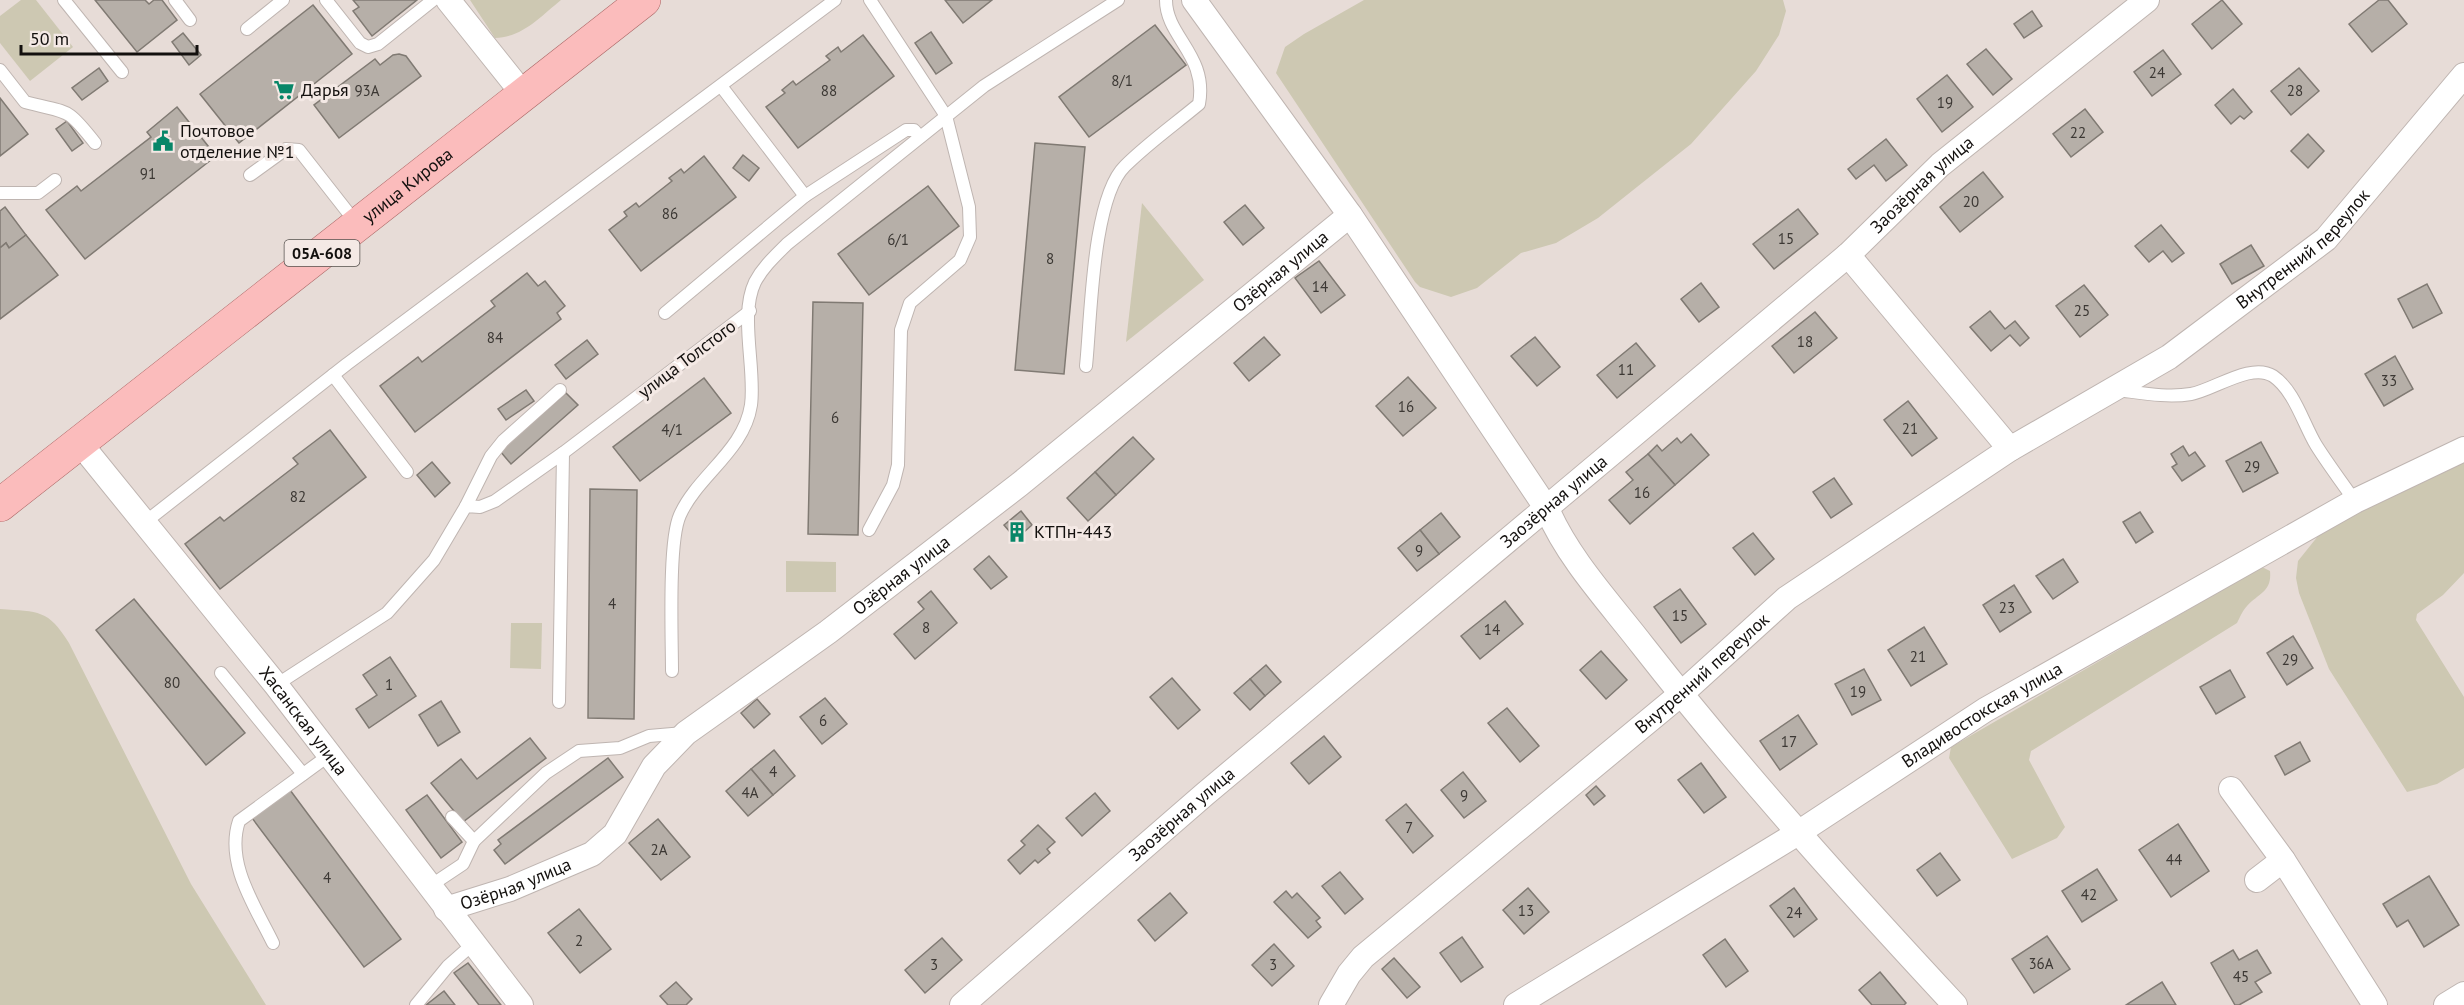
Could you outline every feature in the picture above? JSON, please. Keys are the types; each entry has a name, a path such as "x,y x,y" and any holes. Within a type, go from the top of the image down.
{"main road":[{"name":"улица Кирова","path":"0,505 644,0"}],"street":[{"path":"448,0 524,95"},
{"path":"1194,0 1350,215 1547,509 1565,544 1681,694 1798,833 1955,1005"},
{"name":"Заозёрная улица","path":"962,1005 1205,794 1848,255 1940,165 2147,0"},
{"name":"Внутренний переулок","path":"1331,1005 1349,974 1363,957 1681,694 1787,598 2010,448 2169,357 2326,239 2464,75"},
{"name":"Озёрная улица","path":"446,909 510,890 592,854 615,834 654,766 686,733 828,632 1020,484 1350,215"},
{"path":"1848,255 2010,448"},
{"name":"Хасанская улица","path":"80,442 276,685 328,756 521,1005"},
{"name":"Владивостокская улица","path":"1515,1005 1798,833 1984,710 2355,501 2464,449"},
{"path":"2231,789 2283,860 2375,1005"},
{"path":"2257,880 2283,860"},
{"path":"2446,1005 2464,994"}],"lane":[{"path":"64,0 122,72"},
{"path":"175,0 190,20"},
{"path":"247,29 283,0"},
{"path":"326,0 360,43 368,47 378,44 433,0"},
{"path":"144,523 333,375 835,0"},
{"path":"869,530 893,485 898,465 902,326 910,303 960,260 970,237 969,207 946,116 870,0"},
{"name":"улица Толстого","path":"466,506 480,507 495,501 563,453 750,311 754,284 766,265 787,244 984,86 1118,0"},
{"path":"1086,366 1100,229 1106,200 1124,166 1199,104 1202,88 1199,73 1174,25 1166,0"},
{"path":"0,70 25,102 59,108 73,115 95,143"},
{"path":"721,86 805,196"},
{"path":"665,313 805,196 906,130 914,130 920,137"},
{"path":"250,175 286,149 299,150 357,225"},
{"path":"0,193 38,193 55,180"},
{"path":"672,670 674,544 678,517 695,490 741,436 751,405 750,311"},
{"path":"2112,389 2162,396 2190,394 2210,389 2240,374 2258,372 2271,374 2285,387 2315,444 2355,501"},
{"path":"333,375 407,472"},
{"path":"276,685 387,613 435,560 491,456 502,441 560,390"},
{"path":"560,702 563,453"},
{"path":"221,673 303,774"},
{"path":"430,886 463,864 474,841 546,773 579,751 620,748 649,736 686,733"},
{"path":"273,942 245,886 235,855 235,834 240,821 328,756"},
{"path":"452,817 474,841"},
{"path":"416,1005 448,966 473,944"}],"shaded area":[{"path":"21,0 36,0 73,47 30,81 0,43 0,16"},
{"path":"470,0 561,0 523,30 495,38"},
{"path":"1364,0 1783,0 1786,11 1779,35 1756,71 1691,144 1598,218 1556,243 1521,253 1477,288 1451,297 1420,287 1415,282 1276,73 1285,47"},
{"path":"1142,203 1204,280 1126,342"},
{"path":"2453,456 2464,460 2464,573 2443,595 2417,614 2416,620 2464,697 2464,768 2437,784 2407,792 2329,669 2299,593 2296,578 2298,561 2318,536"},
{"path":"786,561 836,562 836,592 786,592"},
{"path":"2262,567 2270,571 2269,584 2264,592 2246,608 2237,623 2031,751 2029,760 2065,827 2057,838 2012,859 1949,758 1951,747"},
{"path":"0,609 41,614 62,632 191,884 266,1005 0,1005"},
{"path":"511,623 542,623 541,669 510,668"}],"building":[{"path":"95,0 145,0 149,4 154,0 162,0 177,20 137,52"},
{"path":"353,0 417,0 372,36 353,11 359,7"},
{"path":"945,0 992,0 963,23"},
{"path":"2222,0 2242,24 2212,49 2192,24"},
{"path":"2379,0 2388,0 2407,24 2372,52 2349,24"},
{"path":"313,5 352,54 239,143 200,94"},
{"path":"2032,11 2042,26 2024,38 2014,24"},
{"path":"1155,25 1186,65 1089,137 1059,97"},
{"path":"931,32 952,63 936,74 915,43"},
{"path":"183,33 201,55 189,65 172,42"},
{"path":"863,35 894,76 798,148 766,107 785,93 782,90 793,81 796,85 830,60 826,56 838,47 841,52"},
{"path":"1986,49 2012,79 1993,95 1967,64"},
{"path":"2163,50 2181,74 2152,96 2134,72"},
{"path":"393,55 406,56 421,76 339,138 314,105 375,59 380,65"},
{"path":"99,68 108,81 82,100 72,88"},
{"path":"2299,68 2319,91 2291,115 2271,91"},
{"path":"1947,75 1973,107 1942,132 1917,99"},
{"path":"2233,89 2252,112 2244,119 2240,116 2231,124 2215,105"},
{"path":"0,98 28,134 0,156"},
{"path":"177,107 216,156 85,259 46,210 77,186 81,191 151,137 147,132"},
{"path":"2085,109 2103,132 2071,157 2053,134"},
{"path":"67,121 83,143 72,151 56,129"},
{"path":"2308,134 2324,151 2308,168 2291,151"},
{"path":"1886,139 1907,165 1886,181 1874,165 1856,179 1848,169"},
{"path":"1035,143 1085,147 1064,374 1015,370"},
{"path":"743,155 759,168 749,181 733,168"},
{"path":"704,156 736,197 641,271 609,230 627,216 624,212 636,203 639,207 672,181 669,178 681,169 684,173"},
{"path":"1983,172 2003,197 1960,232 1940,207"},
{"path":"928,186 959,226 869,295 838,254"},
{"path":"1245,205 1264,228 1243,245 1224,222"},
{"path":"5,207 26,235 9,248 6,243 0,248 0,211"},
{"path":"1798,209 1818,234 1774,269 1753,244"},
{"path":"2161,225 2184,253 2172,262 2163,251 2149,262 2135,246"},
{"path":"26,235 58,275 0,319 0,248 6,243 9,248"},
{"path":"2251,245 2264,266 2232,284 2220,264"},
{"path":"1319,261 1345,295 1321,313 1295,278"},
{"path":"527,273 538,286 545,281 565,306 557,313 561,319 415,432 380,386 418,357 422,362 495,306 491,301"},
{"path":"1701,283 1719,307 1699,322 1681,299"},
{"path":"2427,284 2442,313 2413,328 2398,299"},
{"path":"2084,285 2108,315 2080,337 2056,306"},
{"path":"813,302 863,303 858,535 808,534"},
{"path":"1990,311 2005,329 2015,321 2029,338 2020,346 2010,335 1991,351 1970,327"},
{"path":"1815,312 1837,338 1794,373 1772,346"},
{"path":"1264,337 1280,355 1249,381 1234,363"},
{"path":"1535,337 1560,367 1537,386 1511,356"},
{"path":"587,340 598,354 566,379 555,365"},
{"path":"1636,343 1655,366 1617,398 1597,375"},
{"path":"2395,356 2413,389 2384,406 2365,374"},
{"path":"1408,377 1436,408 1403,436 1376,406"},
{"path":"704,378 731,413 640,481 613,447"},
{"path":"526,390 534,401 506,420 498,409"},
{"path":"566,393 578,405 511,464 500,451"},
{"path":"1908,401 1937,438 1912,456 1884,420"},
{"path":"330,430 366,477 220,589 185,544 220,517 224,521 298,464 293,458"},
{"path":"1691,434 1709,455 1675,485 1648,454 1657,445 1662,451 1677,438 1681,443"},
{"path":"1133,437 1154,459 1116,495 1095,472"},
{"path":"2261,442 2278,473 2243,492 2226,461"},
{"path":"2183,446 2189,456 2195,452 2205,466 2182,481 2172,467 2177,464 2171,454"},
{"path":"1648,454 1675,485 1630,524 1609,500 1633,480 1626,472"},
{"path":"432,462 450,483 435,497 417,475"},
{"path":"1095,472 1116,495 1088,521 1067,498"},
{"path":"1834,478 1852,504 1831,518 1813,492"},
{"path":"590,489 637,490 634,719 588,718"},
{"name":"КТПн-443","path":"1021,511 1032,525 1016,539 1004,525"},
{"path":"2140,512 2153,532 2136,543 2123,522"},
{"path":"1441,513 1460,537 1439,554 1420,530"},
{"path":"1420,530 1439,554 1417,571 1398,548"},
{"path":"1753,533 1774,559 1755,575 1733,548"},
{"path":"989,556 1007,577 991,589 974,569"},
{"path":"2063,559 2078,582 2053,599 2036,576"},
{"path":"2014,585 2031,612 2000,632 1983,605"},
{"path":"1680,589 1706,624 1681,643 1654,607"},
{"path":"931,591 957,623 915,659 894,634 924,609 918,602"},
{"path":"134,599 245,733 206,765 96,630"},
{"path":"1505,601 1523,624 1480,659 1461,636"},
{"path":"1924,627 1947,664 1911,686 1888,650"},
{"path":"2293,636 2313,668 2287,685 2267,653"},
{"path":"1601,651 1627,680 1606,699 1580,670"},
{"path":"390,657 416,696 369,728 356,709 377,695 363,675"},
{"path":"1266,665 1281,682 1265,696 1250,679"},
{"path":"1864,669 1881,700 1852,715 1835,684"},
{"path":"2230,670 2245,697 2216,714 2200,687"},
{"path":"1172,678 1200,710 1178,729 1150,697"},
{"path":"1250,679 1265,696 1250,710 1234,693"},
{"path":"825,698 847,724 822,744 800,717"},
{"path":"757,699 770,714 754,728 741,713"},
{"path":"441,701 460,732 438,746 419,715"},
{"path":"1507,708 1539,746 1520,762 1488,723"},
{"path":"1798,715 1817,744 1780,770 1760,741"},
{"path":"1324,736 1341,757 1309,784 1291,763"},
{"path":"530,738 546,758 463,822 431,783 461,759 477,779"},
{"path":"2300,742 2310,761 2285,775 2275,756"},
{"path":"774,750 795,776 773,795 751,769"},
{"path":"608,758 623,777 505,864 494,850 501,844 498,840"},
{"path":"1701,763 1726,797 1704,813 1678,780"},
{"path":"751,769 773,795 748,816 726,791"},
{"path":"1463,772 1486,801 1464,818 1441,790"},
{"path":"1596,786 1605,796 1594,805 1586,795"},
{"path":"290,790 401,939 364,967 252,818"},
{"path":"1095,793 1110,811 1082,836 1066,818"},
{"path":"427,795 462,842 441,858 406,810"},
{"path":"1406,804 1433,836 1413,853 1386,820"},
{"path":"658,819 690,857 661,880 629,843"},
{"path":"2178,824 2209,871 2171,897 2139,850"},
{"path":"1038,825 1055,842 1047,849 1050,853 1038,863 1035,860 1020,874 1008,860 1025,845 1021,841"},
{"path":"1940,853 1960,880 1937,896 1917,870"},
{"path":"2097,869 2117,900 2082,922 2062,891"},
{"path":"1340,872 1363,899 1345,914 1322,886"},
{"path":"2429,876 2459,925 2424,947 2408,920 2397,927 2383,904"},
{"path":"1528,888 1549,912 1524,934 1503,910"},
{"path":"1794,888 1817,919 1794,937 1770,906"},
{"path":"1286,891 1292,898 1297,893 1320,918 1316,921 1321,927 1308,938 1274,902"},
{"path":"1170,893 1187,913 1155,941 1138,920"},
{"path":"579,909 611,949 580,973 548,933"},
{"path":"2047,936 2070,969 2034,993 2012,959"},
{"path":"1462,937 1483,967 1461,982 1440,953"},
{"path":"942,938 962,960 925,993 905,970"},
{"path":"1725,939 1748,971 1726,987 1703,955"},
{"path":"1274,944 1294,966 1272,986 1252,965"},
{"path":"2233,950 2239,960 2257,950 2271,973 2255,982 2262,992 2239,1005 2235,1005 2211,963"},
{"path":"1394,958 1420,987 1407,998 1382,969"},
{"path":"468,963 501,1005 479,1005 454,973"},
{"path":"1880,972 1906,1003 1904,1005 1872,1005 1859,990"},
{"path":"676,982 692,999 686,1005 668,1005 660,996"},
{"path":"2162,982 2176,1005 2126,1005"},
{"path":"444,991 455,1005 426,1005"}],"place":[{"name":"Дарья","path":"284,90"},
{"name":"Почтовое отделение №1","path":"163,141"},
{"name":"КТПн-443","path":"1017,532"}]}
